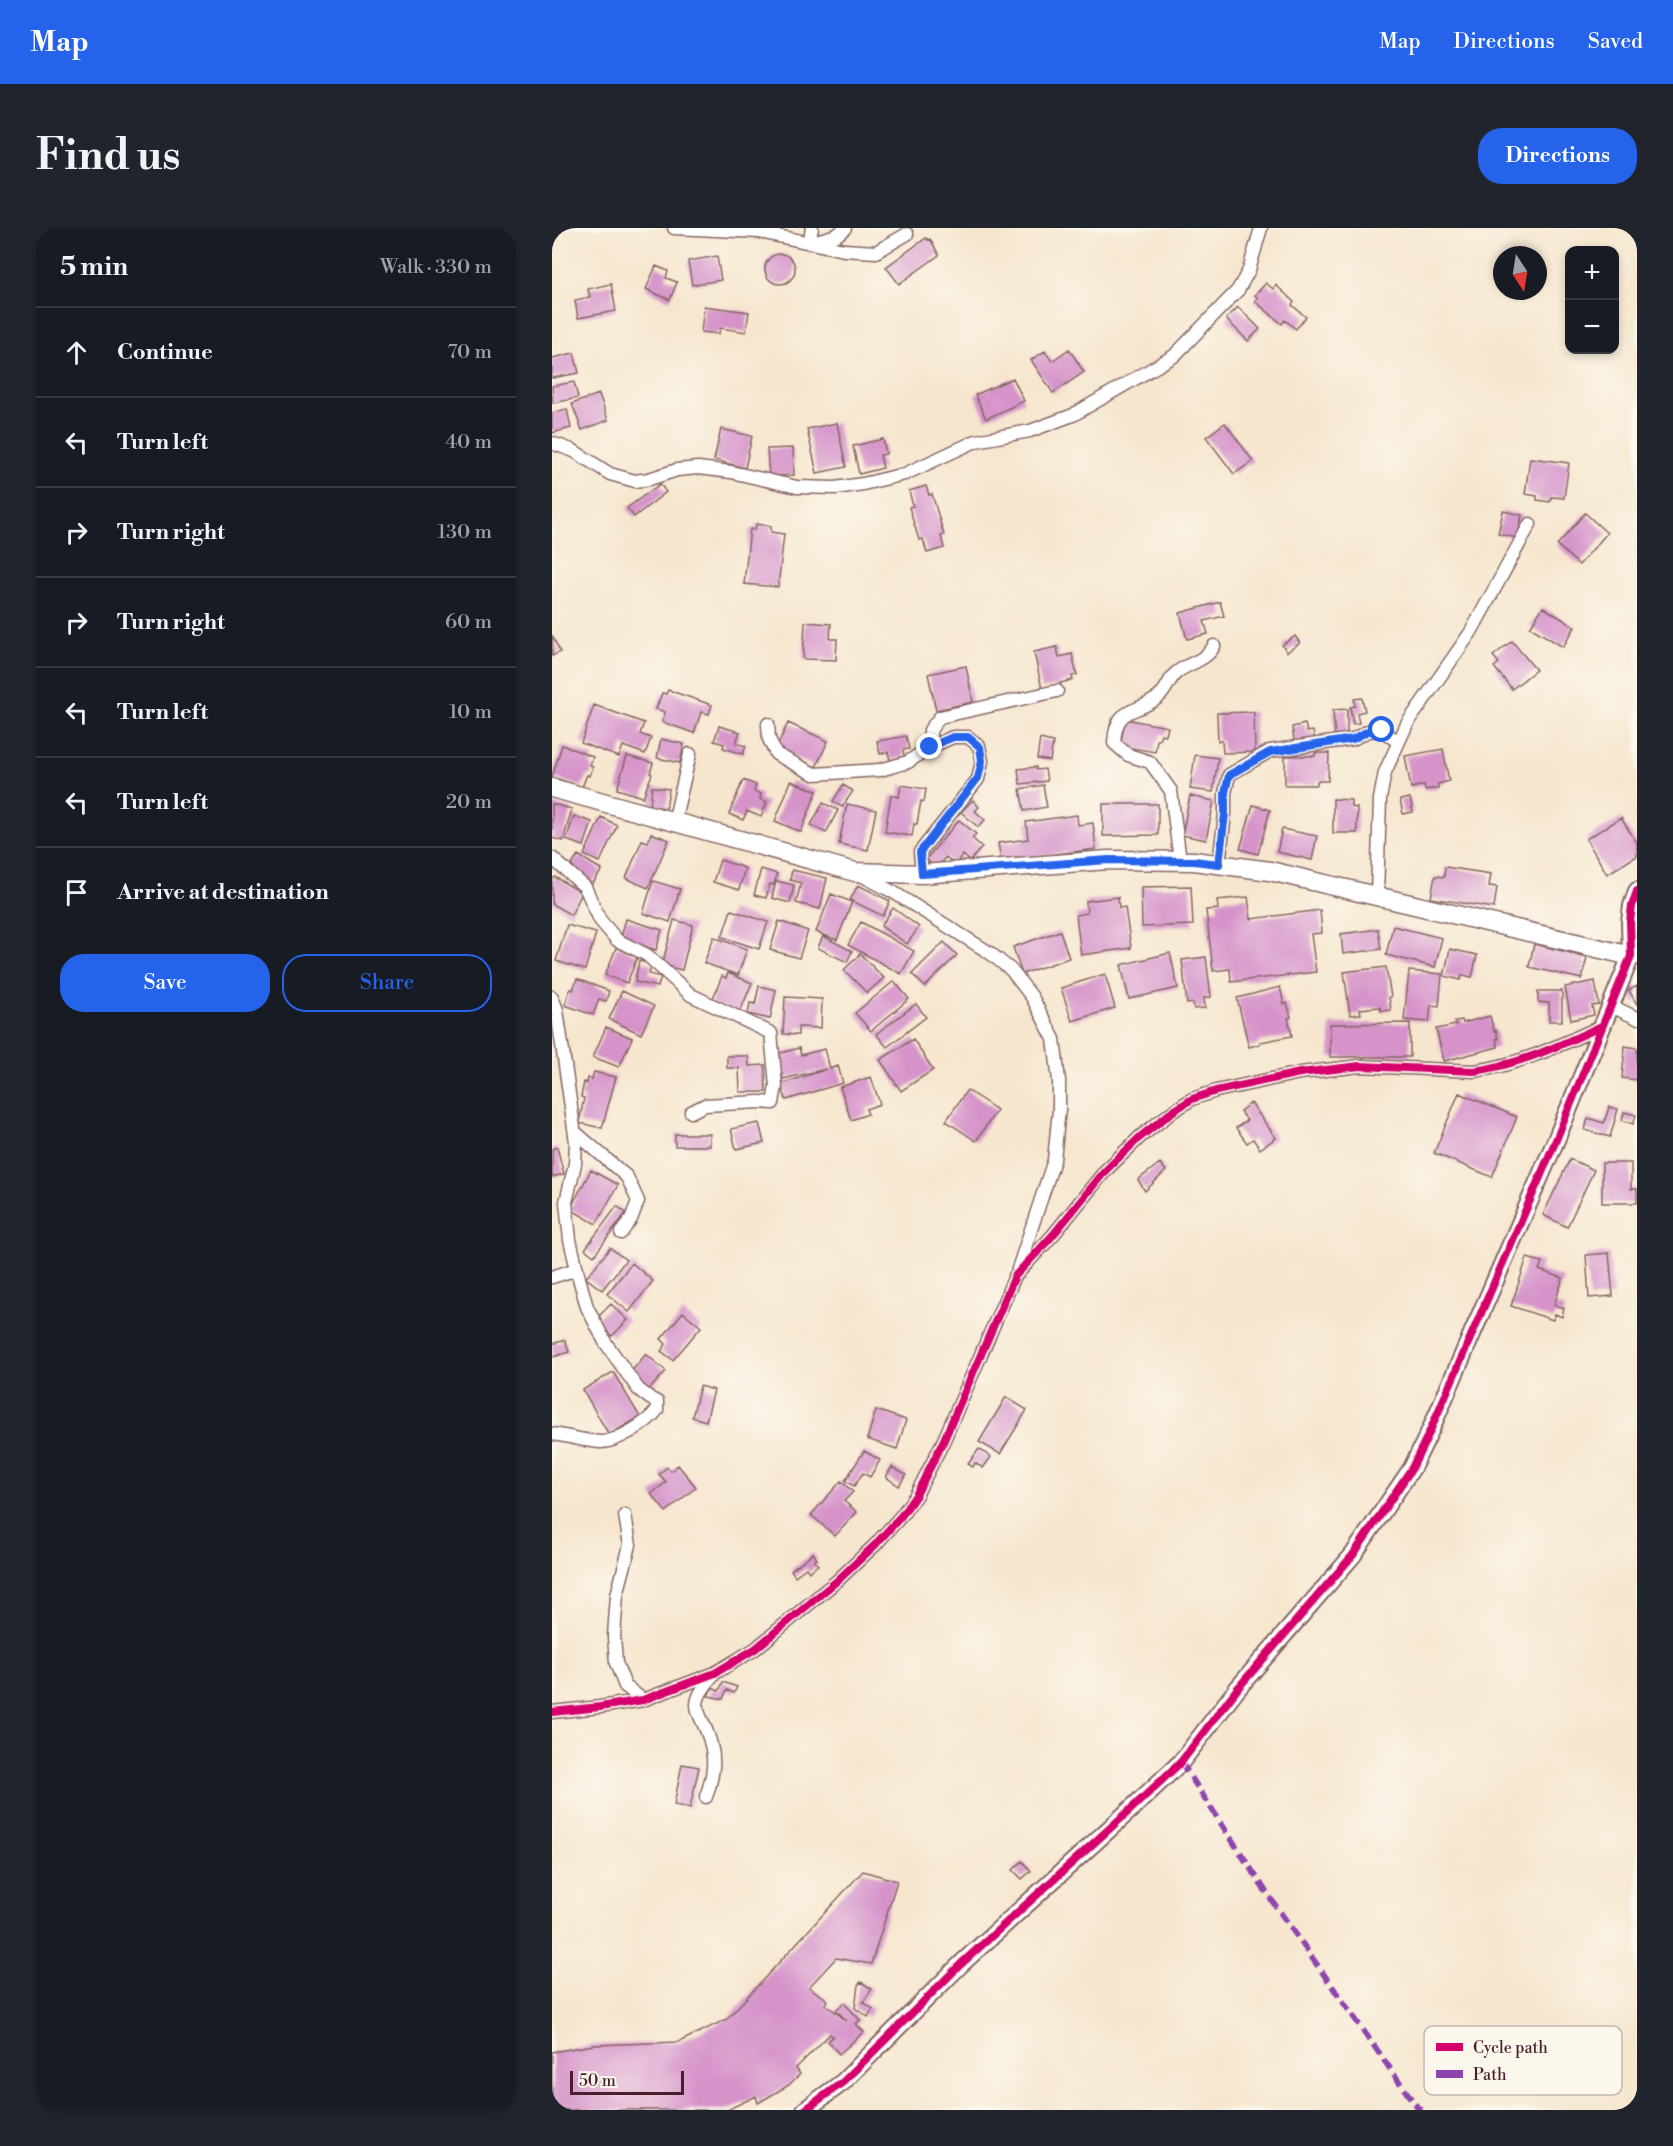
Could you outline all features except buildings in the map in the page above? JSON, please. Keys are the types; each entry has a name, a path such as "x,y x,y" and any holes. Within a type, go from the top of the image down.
{"main road":[{"path":"552,788 855,872 922,874 1108,860 1219,864 1270,871 1634,955"}],"street":[{"path":"674,228 759,232 844,250 876,252 907,234"},
{"path":"809,243 812,228"},
{"path":"809,243 837,235 845,228"},
{"path":"552,443 574,451 610,474 635,481 677,470 698,468 731,472 797,487 835,488 905,474 976,441 1030,431 1065,418 1113,393 1174,356 1238,290 1249,270 1261,228"},
{"path":"1377,895 1382,782 1398,742 1422,699 1471,632 1530,524"},
{"path":"1180,861 1171,791 1150,762 1128,755 1114,743 1115,730 1119,719 1157,699 1177,671 1208,656 1214,646"},
{"path":"930,747 930,730 940,717 1057,691"},
{"path":"768,724 770,739 776,754 814,774 880,770 908,762 930,747 953,737 968,737 980,747 982,761 978,778 920,852 922,874"},
{"path":"1219,864 1225,793 1229,775 1270,752 1353,739 1368,731 1382,730 1398,742"},
{"path":"674,822 690,754"},
{"path":"552,858 585,887 600,920 618,940 647,955 691,995 771,1034 776,1086 773,1103 705,1105 692,1112"},
{"path":"552,1712 643,1700 715,1673 755,1648 838,1580 902,1515 916,1495 943,1442 1015,1276 1054,1160 1059,1081 1054,1038 1032,997 1011,970 937,920 855,872"},
{"path":"805,2110 843,2082 961,1964 1181,1762 1238,1688 1353,1555 1412,1468 1556,1140 1602,1026 1634,955 1630,922 1637,891"},
{"path":"552,997 575,1132 575,1164 566,1202 570,1240 586,1307 594,1324 638,1389 657,1402 657,1410 648,1421 612,1440 601,1442 552,1434"},
{"path":"1611,1006 1637,1018"},
{"path":"1015,1276 1053,1235 1105,1171 1140,1137 1192,1099 1216,1091 1300,1073 1348,1068 1406,1067 1474,1071 1491,1069 1518,1063 1602,1026"},
{"path":"575,1132 627,1177 638,1201 631,1219 621,1233"},
{"path":"552,1277 577,1269"},
{"path":"625,1515 630,1545 617,1595 614,1636 616,1663 625,1686 643,1700"},
{"path":"706,1797 713,1775 714,1761 707,1730 700,1720 696,1703 699,1693 715,1673"}],"marked path":[{"path":"1181,1762 1268,1895 1417,2107 1422,2110"}],"cycle path":[{"path":"805,2110 843,2082 961,1964 1181,1762 1238,1688 1353,1555 1412,1468 1556,1140 1631,956 1630,922 1637,891"},
{"path":"552,1712 643,1700 715,1673 755,1649 838,1580 875,1545 902,1515 916,1495 943,1442 1015,1276 1053,1235 1105,1171 1140,1137 1172,1112 1192,1099 1216,1091 1300,1073 1360,1066 1474,1071 1491,1068 1539,1053 1602,1026"}],"route":[{"path":"930,747 953,737 968,737 980,747 982,761 978,778 970,791 920,852 922,874 1108,860 1194,861 1219,864 1225,793 1229,775 1270,752 1324,745 1353,739 1368,731 1382,730"}]}
